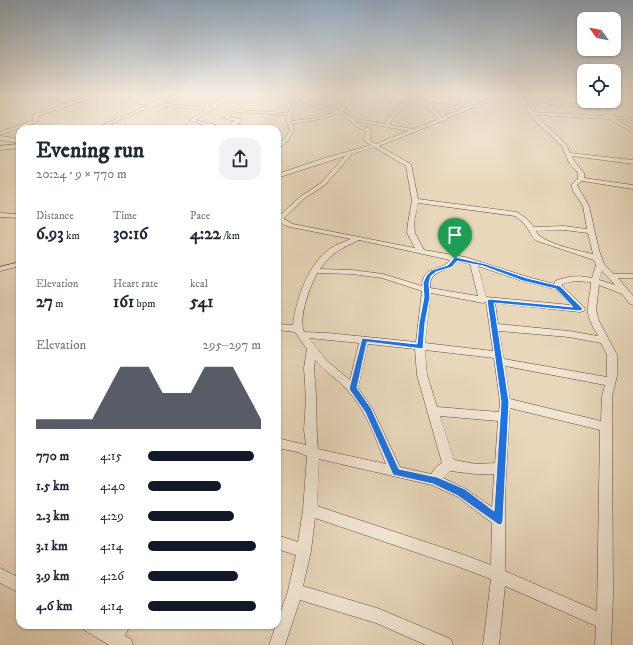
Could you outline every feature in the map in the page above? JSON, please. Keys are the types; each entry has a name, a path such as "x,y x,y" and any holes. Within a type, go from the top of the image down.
{"street":[{"path":"281,144 286,140 292,130 291,125"},
{"path":"357,125 369,130 367,141 409,165 415,201 411,232 421,252"},
{"path":"387,125 412,131"},
{"path":"281,175 316,162 384,143 429,125"},
{"path":"542,125 564,145 572,163 581,173 581,179"},
{"path":"622,125 633,132"},
{"path":"0,134 16,128"},
{"path":"0,138 16,140"},
{"path":"0,148 16,146"},
{"path":"349,154 323,184 303,196 281,217 281,220 292,226 473,262 525,279 558,287 580,309"},
{"path":"569,154 633,162"},
{"path":"633,187 581,179 574,185 574,188 583,200 599,261 633,302"},
{"path":"415,201 517,214 525,220 532,229 532,233 536,238 599,261"},
{"path":"0,215 16,216"},
{"path":"532,229 564,228 590,231"},
{"path":"358,238 333,250 323,259 314,271 301,304 297,324 300,332 324,364 353,389 368,410 396,472"},
{"path":"449,465 422,375 420,347 427,290 426,283 429,276 434,271 450,266 455,259"},
{"path":"599,261 595,280 592,310 595,320 612,355 610,382 607,396 606,426 606,594 603,645"},
{"path":"473,262 487,300 494,327 505,402 501,468 498,575 491,645"},
{"path":"0,269 16,265"},
{"path":"314,271 352,272 383,276 427,290 487,300 592,310"},
{"path":"612,276 633,276"},
{"path":"558,287 558,283 575,278 595,280 625,292"},
{"path":"494,327 569,334 606,341"},
{"path":"281,328 328,336 499,358 610,382"},
{"path":"353,389 364,340"},
{"path":"277,645 295,591 304,551 310,510 313,453 310,430 311,399 309,368 312,348"},
{"path":"505,402 606,426"},
{"path":"434,411 504,417"},
{"path":"281,444 299,447 313,453 434,480 462,492 499,520"},
{"path":"434,480 441,470 449,465 476,469 501,468"},
{"path":"310,510 459,560 498,575 604,622"},
{"path":"281,543 304,551"},
{"path":"0,575 16,584"},
{"path":"295,591 377,616 445,645"},
{"path":"96,629 120,643 122,629"}],"route":[{"path":"455,259 462,259 525,279 558,287 580,309 490,300 505,402 499,496 499,520 462,492 434,480 396,472 368,410 353,389 364,340 420,347 422,323 427,297 426,283 429,276 434,271 450,266 455,259"}]}
